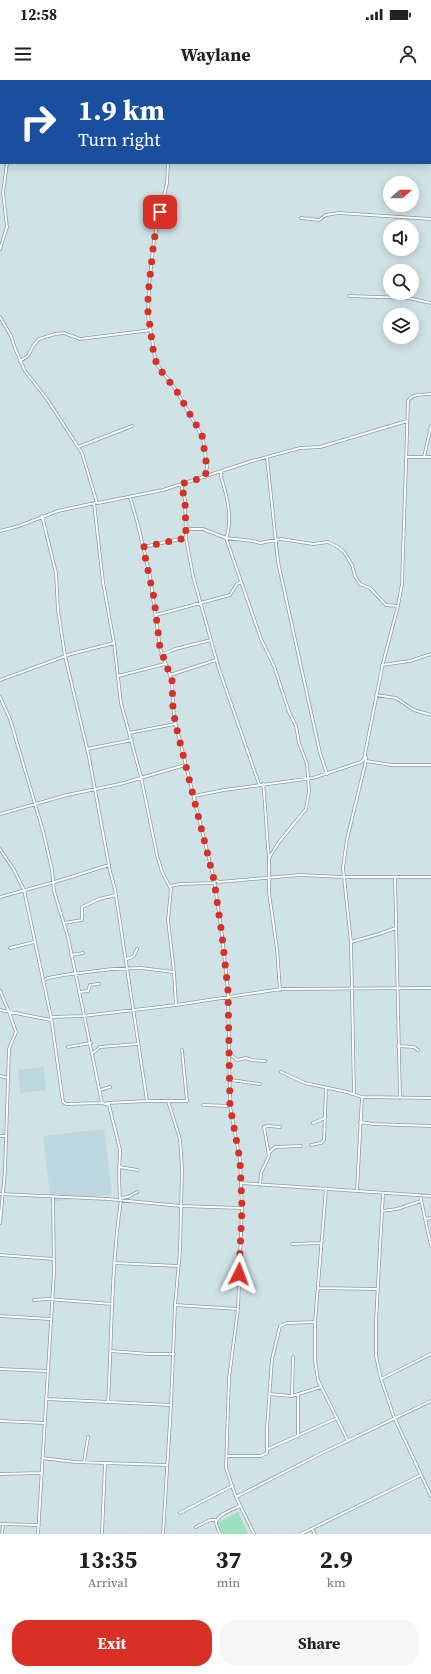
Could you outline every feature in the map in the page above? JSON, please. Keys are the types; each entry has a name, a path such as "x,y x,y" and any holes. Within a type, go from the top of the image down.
{"street":[{"path":"0,249 7,226 3,193 7,164"},
{"path":"168,164 167,183 154,240 148,312 154,356 158,367 176,390 202,435 207,468 205,477"},
{"path":"301,218 319,220 326,216 338,213 431,219"},
{"path":"349,296 408,298 431,303"},
{"path":"0,317 11,336 25,371 47,398 78,446 84,459 95,503 103,582 114,643 121,703 141,777 156,855 162,872 170,886 171,894 168,920 176,1005"},
{"path":"20,361 28,356 33,346 39,339 55,334 64,333 80,339 151,330"},
{"path":"354,1094 351,942 344,877 347,839 366,761 382,665 398,606 403,577 404,499 407,457 408,401 410,397 415,395 431,394"},
{"path":"0,531 58,511 95,503 101,504 181,484 300,448 320,447 407,421"},
{"path":"78,446 132,426"},
{"path":"424,457 431,426"},
{"path":"407,457 431,457"},
{"path":"267,458 275,539 284,597 320,753 327,774"},
{"path":"221,472 228,510 228,528 226,538 261,639 274,666 288,712 296,726 299,743 307,764 309,791 306,809 279,842 269,858"},
{"path":"181,484 185,500 185,529 192,576 217,660 259,784"},
{"path":"130,497 150,576 156,615 157,635 161,655 170,675 176,724 214,880 222,935 228,997 231,1080 230,1106 240,1160 242,1208 238,1309 229,1378 227,1472 236,1497 254,1534"},
{"path":"42,516 56,573 58,610 65,656 96,790 109,865 116,895 119,922 127,959 147,1101"},
{"path":"185,529 203,529 226,538 260,543 275,539 290,539 313,544 325,542 338,547 344,552 352,565 355,576 360,584 370,588 386,605 398,606"},
{"path":"143,547 186,538"},
{"path":"156,615 230,595 237,584 242,582"},
{"path":"161,655 175,649 211,640"},
{"path":"0,680 65,656 114,643"},
{"path":"382,665 410,661 431,654"},
{"path":"170,675 217,660"},
{"path":"118,676 165,664"},
{"path":"376,695 396,698 414,710 431,715"},
{"path":"0,697 10,719 19,755 35,804 52,870 53,883 64,923 83,1016 91,1043 102,1103"},
{"path":"129,732 176,724"},
{"path":"87,749 132,740"},
{"path":"194,796 259,784 327,774 361,762 366,756"},
{"path":"366,761 392,765 431,765"},
{"path":"0,814 67,795 96,790 185,764"},
{"path":"263,784 269,858 269,893 277,949 280,990"},
{"path":"0,849 14,870 24,890 51,1018 64,1103 74,1105 147,1101 183,1102 188,1100 182,1050"},
{"path":"0,896 53,883 109,865"},
{"path":"214,880 219,882 300,875 344,877 431,877"},
{"path":"395,877 400,1097"},
{"path":"214,886 219,882"},
{"path":"170,886 180,884 214,883"},
{"path":"64,923 82,920 82,907 99,899 116,895"},
{"path":"351,942 396,928"},
{"path":"10,948 34,942"},
{"path":"127,959 134,956 136,949"},
{"path":"71,955 84,953"},
{"path":"43,980 100,970 149,969 174,972"},
{"path":"79,992 88,991 90,985 99,984"},
{"path":"0,1010 51,1018 83,1016 176,1005 280,990 431,988"},
{"path":"0,991 16,1033 9,1048 4,1194 0,1223"},
{"path":"68,1047 91,1043"},
{"path":"93,1053 100,1048 138,1044"},
{"path":"398,1046 414,1047 418,1050"},
{"path":"230,1053 238,1060 246,1058 264,1061"},
{"path":"281,1072 306,1083 362,1097 431,1098"},
{"path":"0,1076 8,1078"},
{"path":"231,1080 260,1084"},
{"path":"100,1090 110,1087"},
{"path":"311,1145 324,1141 326,1088"},
{"path":"357,1190 362,1097"},
{"path":"163,1534 181,1206 180,1139 168,1101"},
{"path":"107,1103 120,1146 120,1199 112,1304 112,1352 108,1402"},
{"path":"203,1105 230,1106"},
{"path":"313,1123 325,1118"},
{"path":"360,1122 373,1124 431,1126"},
{"path":"269,1154 264,1127 280,1127"},
{"path":"0,1136 6,1136"},
{"path":"260,1185 261,1173 269,1154 274,1147 300,1146"},
{"path":"119,1167 138,1170"},
{"path":"241,1183 431,1196"},
{"path":"326,1188 315,1322 315,1361 318,1380 348,1441"},
{"path":"120,1199 138,1192"},
{"path":"383,1193 377,1289 376,1356 381,1379 394,1417 431,1496"},
{"path":"0,1194 120,1199 181,1206 242,1208"},
{"path":"420,1195 431,1245"},
{"path":"38,1534 54,1259 53,1196"},
{"path":"382,1211 397,1209 421,1201"},
{"path":"425,1219 431,1218"},
{"path":"292,1244 321,1243"},
{"path":"0,1255 54,1259"},
{"path":"115,1263 178,1266"},
{"path":"318,1288 377,1289"},
{"path":"34,1300 52,1299 112,1304"},
{"path":"175,1305 238,1309"},
{"path":"0,1316 50,1319"},
{"path":"227,1456 261,1456 267,1453 267,1428 272,1359 280,1326 315,1322"},
{"path":"112,1352 174,1354"},
{"path":"381,1379 431,1354"},
{"path":"292,1396 293,1357"},
{"path":"0,1369 47,1371"},
{"path":"269,1394 292,1396 321,1387"},
{"path":"298,1395 298,1436"},
{"path":"47,1399 171,1405"},
{"path":"236,1497 394,1417 431,1401"},
{"path":"268,1449 337,1418"},
{"path":"0,1421 45,1423"},
{"path":"84,1462 88,1436"},
{"path":"42,1458 84,1462 167,1465"},
{"path":"102,1534 105,1462"},
{"path":"0,1474 42,1473"},
{"path":"301,1534 421,1475"},
{"path":"180,1514 232,1486"},
{"path":"220,1534 216,1524 217,1520 220,1516 240,1506"},
{"path":"196,1528 210,1520 217,1520"},
{"path":"2,1534 1,1524 39,1525"},
{"path":"312,1529 315,1534"}],"shaded area":[{"path":"44,1067 46,1090 20,1093 18,1070"},
{"path":"104,1129 112,1194 51,1202 43,1136"}],"green space":[{"path":"238,1512 248,1534 223,1534 217,1523"}],"route":[{"path":"160,212 154,240 148,295 148,312 154,356 161,372 176,390 202,435 207,470 205,477 181,484 185,500 186,538 143,547 154,598 157,635 161,655 172,680 173,710 180,746 199,816 218,904 228,991 231,1080 230,1106 240,1160 242,1208 239,1274"}]}
